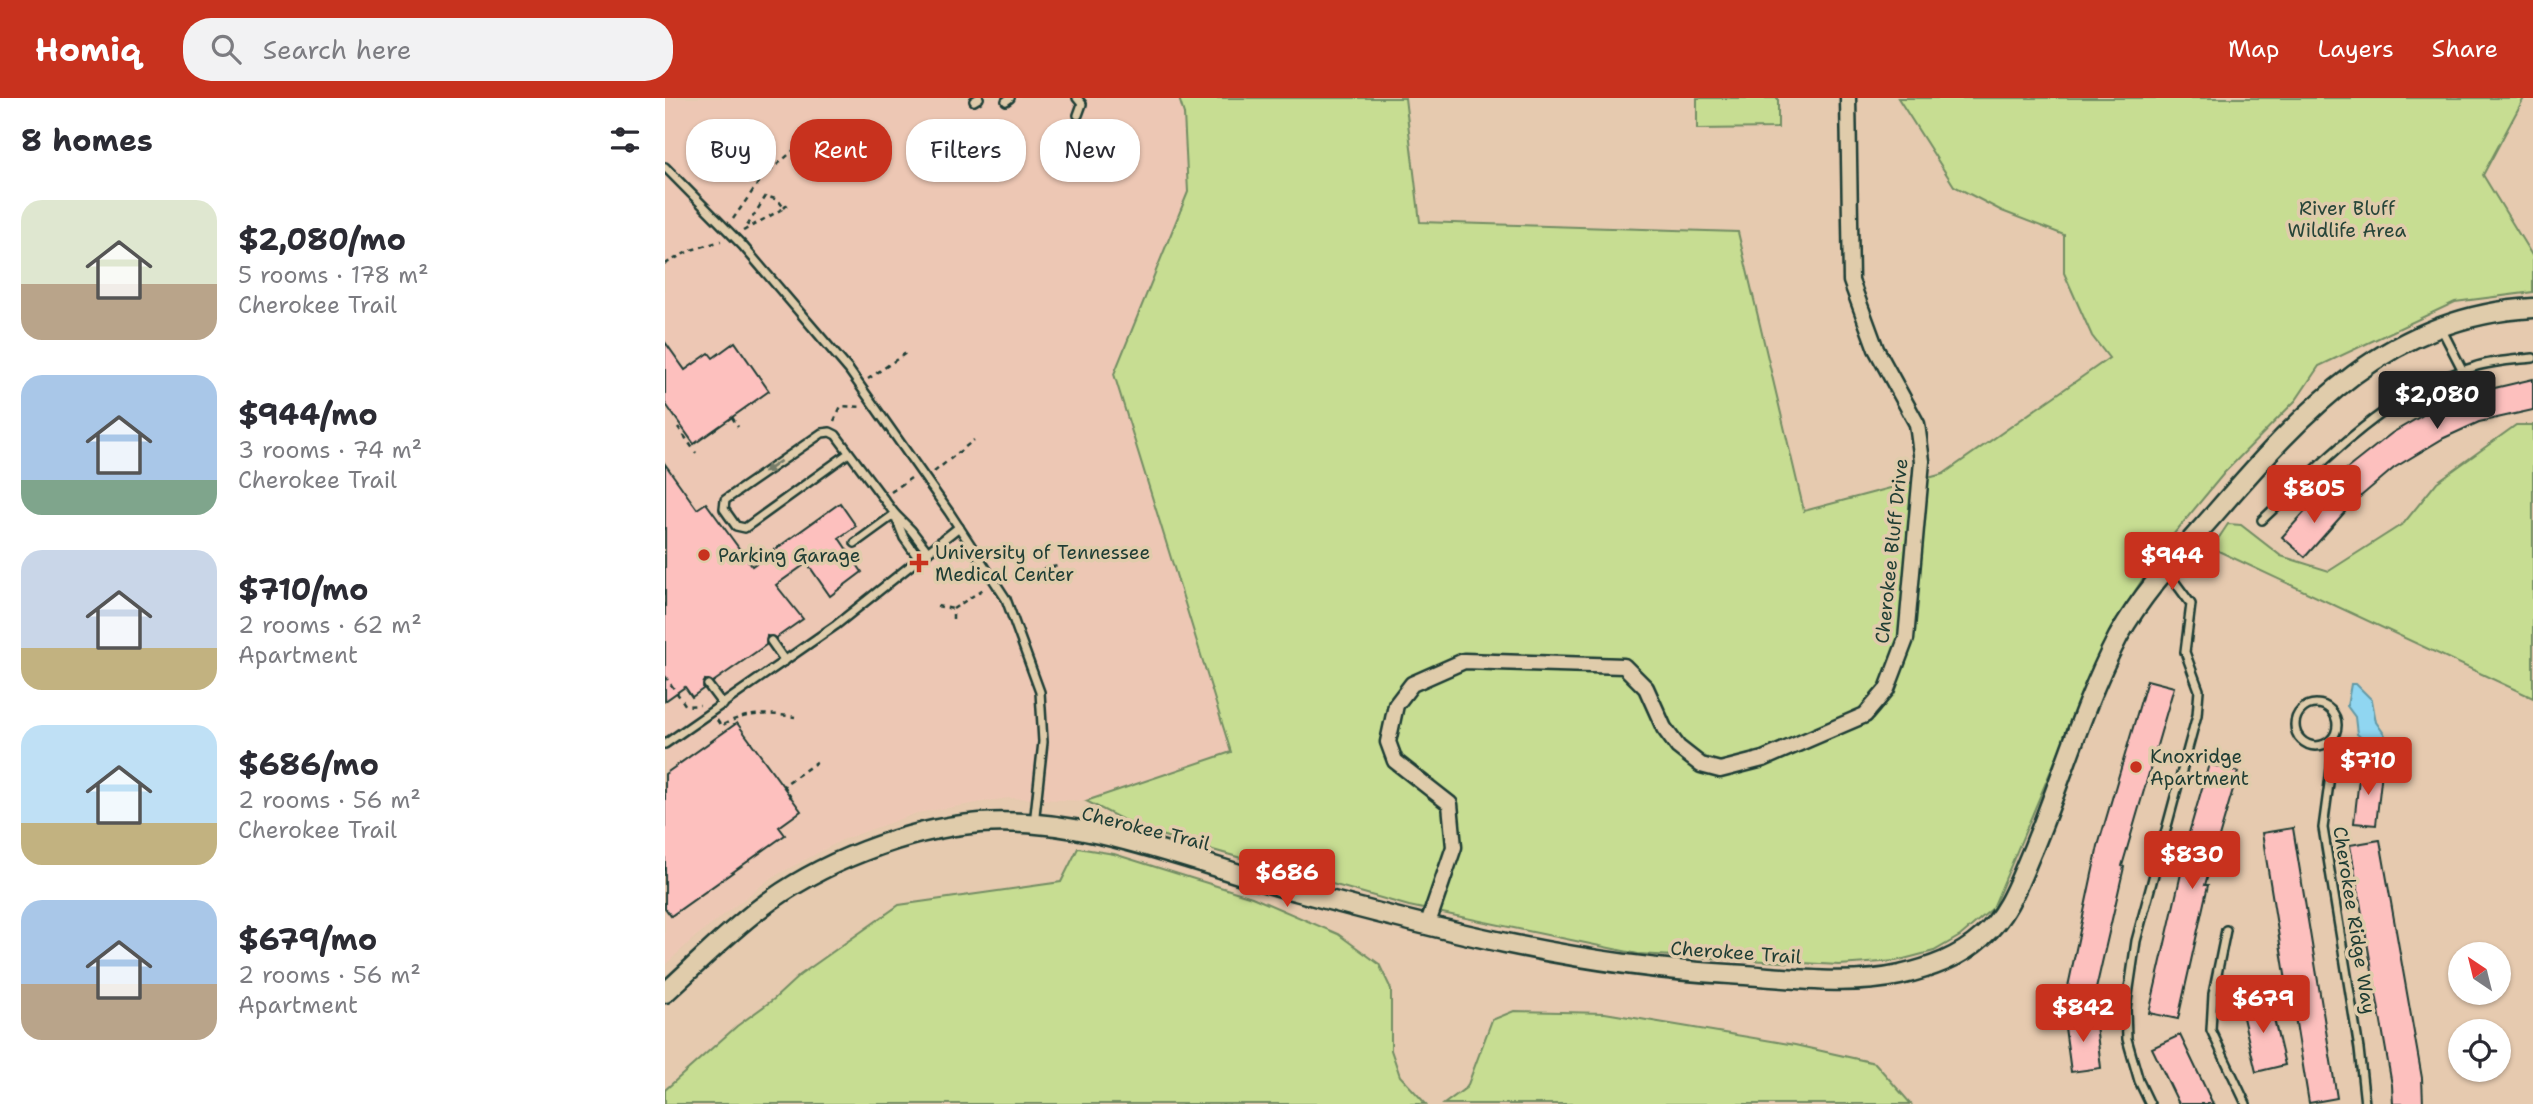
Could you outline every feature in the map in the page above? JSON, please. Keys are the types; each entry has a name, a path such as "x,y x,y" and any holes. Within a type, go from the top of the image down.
{"street":[{"name":"Cherokee Bluff Drive","path":"1427,926 1454,847 1450,804 1395,761 1388,742 1396,705 1412,684 1464,661 1624,666 1646,688 1664,728 1678,747 1701,765 1720,770 1763,759 1865,715 1887,690 1906,639 1922,461 1917,424 1876,349 1851,281 1848,98"},
{"name":"Cherokee Trail","path":"665,993 758,909 796,884 837,863 912,836 979,823 1034,824 1129,841 1287,889 1427,926 1608,963 1694,972 1856,980 1898,976 1948,960 1984,937 2008,907 2055,795 2102,671 2121,633 2144,597 2281,439 2326,395 2374,359 2405,341 2473,316 2533,308"}],"lane":[{"path":"1077,98 1082,104 1078,115"},
{"path":"665,167 734,236 849,370 1006,599 1040,691 1043,743 1034,824"},
{"path":"2440,327 2463,371"},
{"path":"2262,520 2368,421 2418,390 2475,366 2533,358"},
{"path":"849,453 745,528 736,526 724,509 725,500 822,433 830,432 836,435 895,514 928,552"},
{"path":"855,543 895,514"},
{"path":"895,514 904,538 919,559"},
{"path":"665,744 785,661 959,527"},
{"path":"2150,1104 2139,1081 2127,1040 2126,1009 2136,941 2197,715 2199,690 2185,652 2191,604 2166,569"},
{"path":"771,641 785,661"},
{"path":"708,685 723,705"},
{"name":"Cherokee Ridge Way","path":"2332,740 2319,747 2305,744 2299,739 2295,726 2299,712 2318,704 2330,709 2335,715 2337,728 2332,740 2332,761 2323,828 2359,1049 2365,1104"},
{"path":"2226,930 2213,994 2211,1030 2246,1104"}],"path":[{"path":"727,229 761,179 790,153"},
{"path":"744,231 766,196 778,200 784,208"},
{"path":"665,264 691,250 734,236 789,203"},
{"path":"867,380 906,353"},
{"path":"838,413 841,406"},
{"path":"732,417 738,426"},
{"path":"678,427 696,453"},
{"path":"937,606 953,609"},
{"path":"791,798 784,785 821,760"}],"shaded area":[{"name":"University of Tennessee Medical Center","path":"665,98 1179,98 1184,113 1188,192 1114,374 1231,753 1086,801 1008,798 917,813 842,840 771,878 695,937 665,965"}],"green space":[{"name":"River Bluff Wildlife Area","path":"1179,98 1405,98 1420,222 1738,232 1804,511 1943,474 2109,358 2092,336 2064,273 2064,235 2002,211 1954,186 1898,98 2524,98 2483,175 2533,257 2533,292 2455,302 2319,366 2296,400 2225,472 2167,542 2111,628 1993,908 1960,936 1934,951 1896,961 1839,965 1638,954 1409,906 1143,830 1086,801 1231,752 1114,374 1188,192 1184,114"},
{"path":"1697,98 1778,98 1778,128 1697,129"},
{"path":"2516,425 2533,425 2533,698 2212,548 2228,524 2241,525 2281,556 2329,571 2404,523 2437,482"},
{"path":"1078,848 1114,854 1252,897 1338,934 1379,964 1391,989 1391,1050 1400,1076 1426,1104 665,1104 665,1090 737,1026 774,999 800,975 899,905 1061,882"},
{"path":"1514,1011 1605,1013 1795,1045 1875,1063 1911,1104 1444,1104 1467,1087 1492,1020"}],"water":[{"path":"2351,684 2356,684 2372,700 2376,722 2385,735 2386,744 2375,756 2372,756 2367,743 2357,734 2355,717 2347,706"}],"building":[{"path":"665,342 685,370 709,353 713,358 735,342 769,391 694,444 665,403"},
{"path":"2533,379 2533,410 2479,422 2444,438 2394,468 2360,497 2339,475 2392,433 2437,407 2469,394"},
{"name":"Parking Garage","path":"665,464 697,509 706,503 752,566 840,503 856,526 839,538 862,572 830,596 807,563 776,585 803,619 776,638 767,636 766,645 713,682 705,680 703,689 692,697 685,687 665,701"},
{"path":"2325,494 2345,512 2305,557 2282,537 2319,496 2322,498"},
{"path":"2147,680 2174,687 2122,866 2124,867 2093,1002 2066,996 2098,846"},
{"path":"737,723 801,811 779,827 785,835 671,916 665,908 665,774"},
{"path":"2209,764 2238,772 2205,885 2208,885 2178,1019 2149,1013 2183,865 2180,864"},
{"path":"2360,769 2382,771 2376,825 2354,823"},
{"path":"2293,828 2337,1098 2309,1103 2262,833"},
{"path":"2380,840 2422,1078 2423,1104 2393,1104 2392,1085 2350,845"},
{"path":"2269,998 2285,1065 2256,1072 2240,1005"},
{"path":"2095,1016 2101,1068 2071,1072 2064,1020"},
{"path":"2180,1035 2213,1104 2179,1104 2152,1048"}],"place":[{"name":"Parking Garage","path":"704,555"},
{"name":"University of Tennessee Medical Center","path":"919,563"},
{"name":"Knoxridge Apartment","path":"2136,767"}]}
